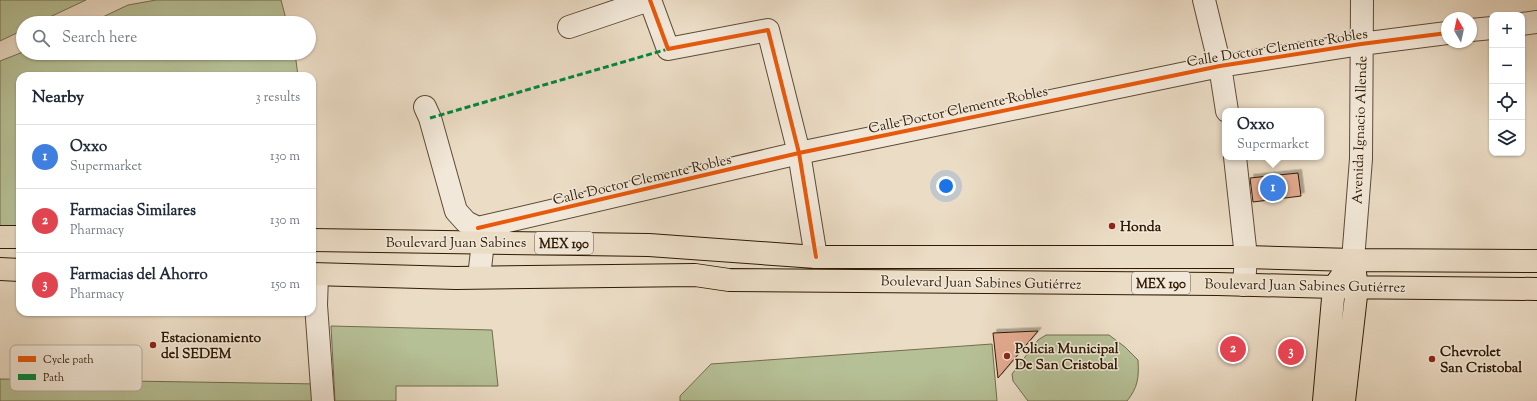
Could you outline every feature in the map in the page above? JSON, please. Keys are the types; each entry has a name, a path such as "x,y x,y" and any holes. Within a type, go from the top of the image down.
{"main road":[{"name":"Boulevard Juan Sabines","path":"316,240 450,243 480,235 816,257"},
{"path":"0,237 16,237"},
{"name":"Boulevard Juan Sabines Gutiérrez","path":"816,257 1246,256 1352,260 1537,261"},
{"path":"1324,401 1334,287 1352,260"},
{"path":"1344,401 1357,287 1352,260"},
{"path":"0,269 16,270"},
{"name":"MEX 190","path":"316,275 480,277"},
{"name":"Boulevard Juan Sabines Gutiérrez","path":"480,277 695,275 729,280 786,279 967,283 1244,284 1334,287 1537,289"}],"street":[{"path":"569,27 649,0 668,49 768,30 799,153 816,257"},
{"path":"1204,0 1220,66 1227,108"},
{"name":"Avenida Ignacio Allende","path":"1352,260 1361,159 1362,0"},
{"path":"1525,24 1537,22"},
{"path":"1477,29 1489,28"},
{"name":"Calle Doctor Clemente Robles","path":"480,235 799,153 1220,66 1361,44 1441,34"},
{"path":"425,107 430,118 456,211 480,235 480,277"},
{"path":"1235,160 1246,256 1244,284"},
{"path":"316,305 323,401"}],"green space":[{"path":"0,0 86,0 52,16 16,16 16,33 0,41"},
{"path":"156,0 281,0 285,16 105,16 128,5"},
{"path":"16,55 16,60 296,60 297,72 16,72 16,235 0,234 0,61"},
{"path":"331,326 492,330 498,386 396,386 396,401 335,401"},
{"path":"1046,335 1109,335 1125,347 1138,360 1138,377 1136,387 1127,401 1028,401 1013,381 1012,374 1038,340"},
{"path":"992,344 997,401 680,401 680,396 711,364"},
{"path":"0,379 10,379 10,391 142,391 142,381 320,384 321,401 0,401"}],"building":[{"path":"1298,173 1301,196 1253,202 1250,178"},
{"name":"Policia Municipal De San Cristobal","path":"1038,331 998,378 993,333"}],"marked path":[{"path":"430,118 668,49"}],"cycle path":[{"path":"650,0 668,49 768,30 799,153 816,257"},
{"path":"478,228 799,153 1220,66 1361,44 1441,34"}],"place":[{"name":"Oxxo","path":"1273,188"},
{"name":"Honda","path":"1112,226"},
{"name":"Estacionamiento del SEDEM","path":"153,345"},
{"name":"Farmacias Similares","path":"1233,349"},
{"name":"Farmacias del Ahorro","path":"1291,352"},
{"name":"Policia Municipal De San Cristobal","path":"1007,356"},
{"name":"Chevrolet San Cristobal","path":"1432,359"}]}
